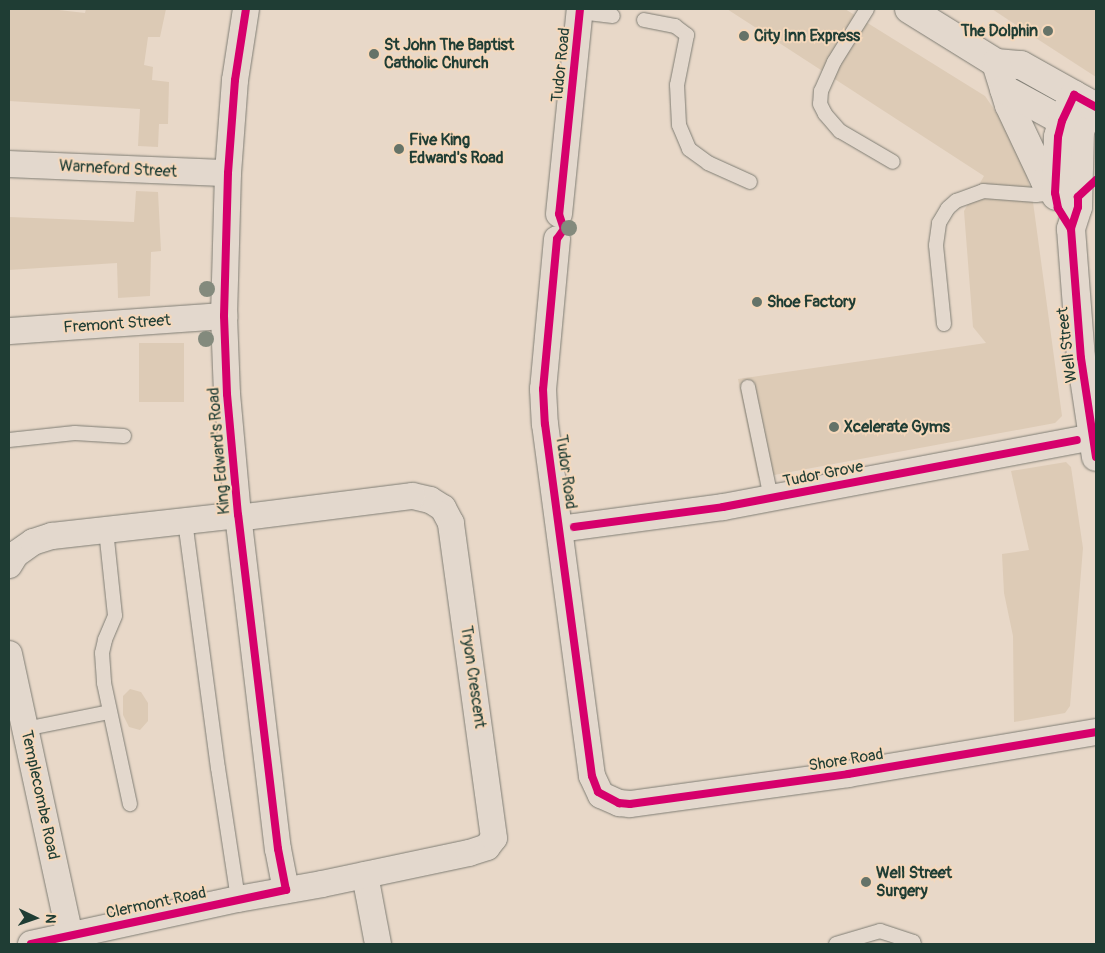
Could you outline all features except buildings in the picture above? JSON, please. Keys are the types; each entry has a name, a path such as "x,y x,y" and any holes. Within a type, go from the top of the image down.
{"main road":[{"path":"914,10 1000,76 1079,131"},
{"path":"1000,76 1021,65 1087,102"},
{"path":"1000,76 1045,181 1077,190"},
{"name":"Well Street","path":"1087,102 1079,131 1058,137 1077,190 1058,208 1071,229 1089,358 1095,447"}],"street":[{"name":"King Edward's Road","path":"246,9 235,80 228,173 224,316 228,413 278,849 286,890"},
{"name":"Tudor Road","path":"580,10 543,389 545,424 592,776 601,795"},
{"name":"Warneford Street","path":"9,164 228,173"},
{"name":"Fremont Street","path":"9,331 224,316"},
{"name":"Tudor Grove","path":"560,529 723,507 1095,447"},
{"name":"Tryon Crescent","path":"239,517 412,496 430,500 443,508 451,523 494,838 491,844 482,850 286,890"},
{"path":"9,565 16,554 33,542 52,536 239,517"},
{"name":"Templecombe Road","path":"9,654 70,935"},
{"name":"Shore Road","path":"601,795 619,803 630,804 848,774 1096,732"},
{"path":"365,875 378,944"},
{"name":"Clermont Road","path":"31,944 286,890"}],"lane":[{"path":"867,9 834,62 821,91 820,104 825,114 840,130 892,162"},
{"path":"580,10 613,16"},
{"path":"644,20 675,26 687,35 678,85 679,125 689,149 708,163 750,182"},
{"path":"944,324 936,245 939,223 948,208 956,200 984,191 1036,195 1077,190"},
{"path":"748,387 771,498"},
{"path":"9,440 75,433 124,436"},
{"path":"185,521 215,748 238,899"},
{"path":"106,530 115,616 102,653 109,712 130,804"},
{"path":"25,729 109,712"},
{"path":"836,944 880,931 913,942 914,944"}],"shaded area":[{"path":"9,9 50,9 85,13 86,9 166,9 160,37 148,37 144,65 153,67 152,80 169,82 168,124 159,124 158,147 138,146 140,109 9,101"},
{"path":"727,9 845,9 985,96 1020,147 1033,202 1062,416 1055,423 758,478 738,379 986,343 973,327 964,211 984,176"},
{"path":"992,9 1096,9 1096,77 1025,31"},
{"path":"136,191 158,192 161,251 151,252 150,296 118,298 117,263 9,270 9,217 134,222"},
{"path":"139,343 184,343 184,402 139,402"},
{"path":"1066,462 1071,467 1083,548 1070,706 1065,713 1014,722 1013,636 1004,593 1002,554 1029,550 1011,471"},
{"path":"130,689 141,692 148,703 148,721 140,730 129,727 123,715 123,696"}],"cycle path":[{"path":"31,944 286,890 278,849 238,515 227,394 224,316 228,173 235,80 246,9"},
{"path":"580,9 559,214 564,229 557,239 543,389 545,424 592,776 598,792 619,803 630,804 848,774 1096,732"},
{"path":"1071,229 1058,208 1055,193 1058,137 1062,121 1074,95 1096,107"},
{"path":"1096,180 1078,197 1078,207 1071,229 1081,358 1096,457"},
{"path":"574,527 723,507 1077,440"}],"place":[{"name":"The Dolphin","path":"1048,31"},
{"name":"City Inn Express","path":"744,36"},
{"name":"St John The Baptist Catholic Church","path":"374,54"},
{"name":"Five King Edward's Road","path":"399,149"},
{"name":"Shoe Factory","path":"757,302"},
{"name":"Xcelerate Gyms","path":"834,427"},
{"name":"Well Street Surgery","path":"866,882"}]}
